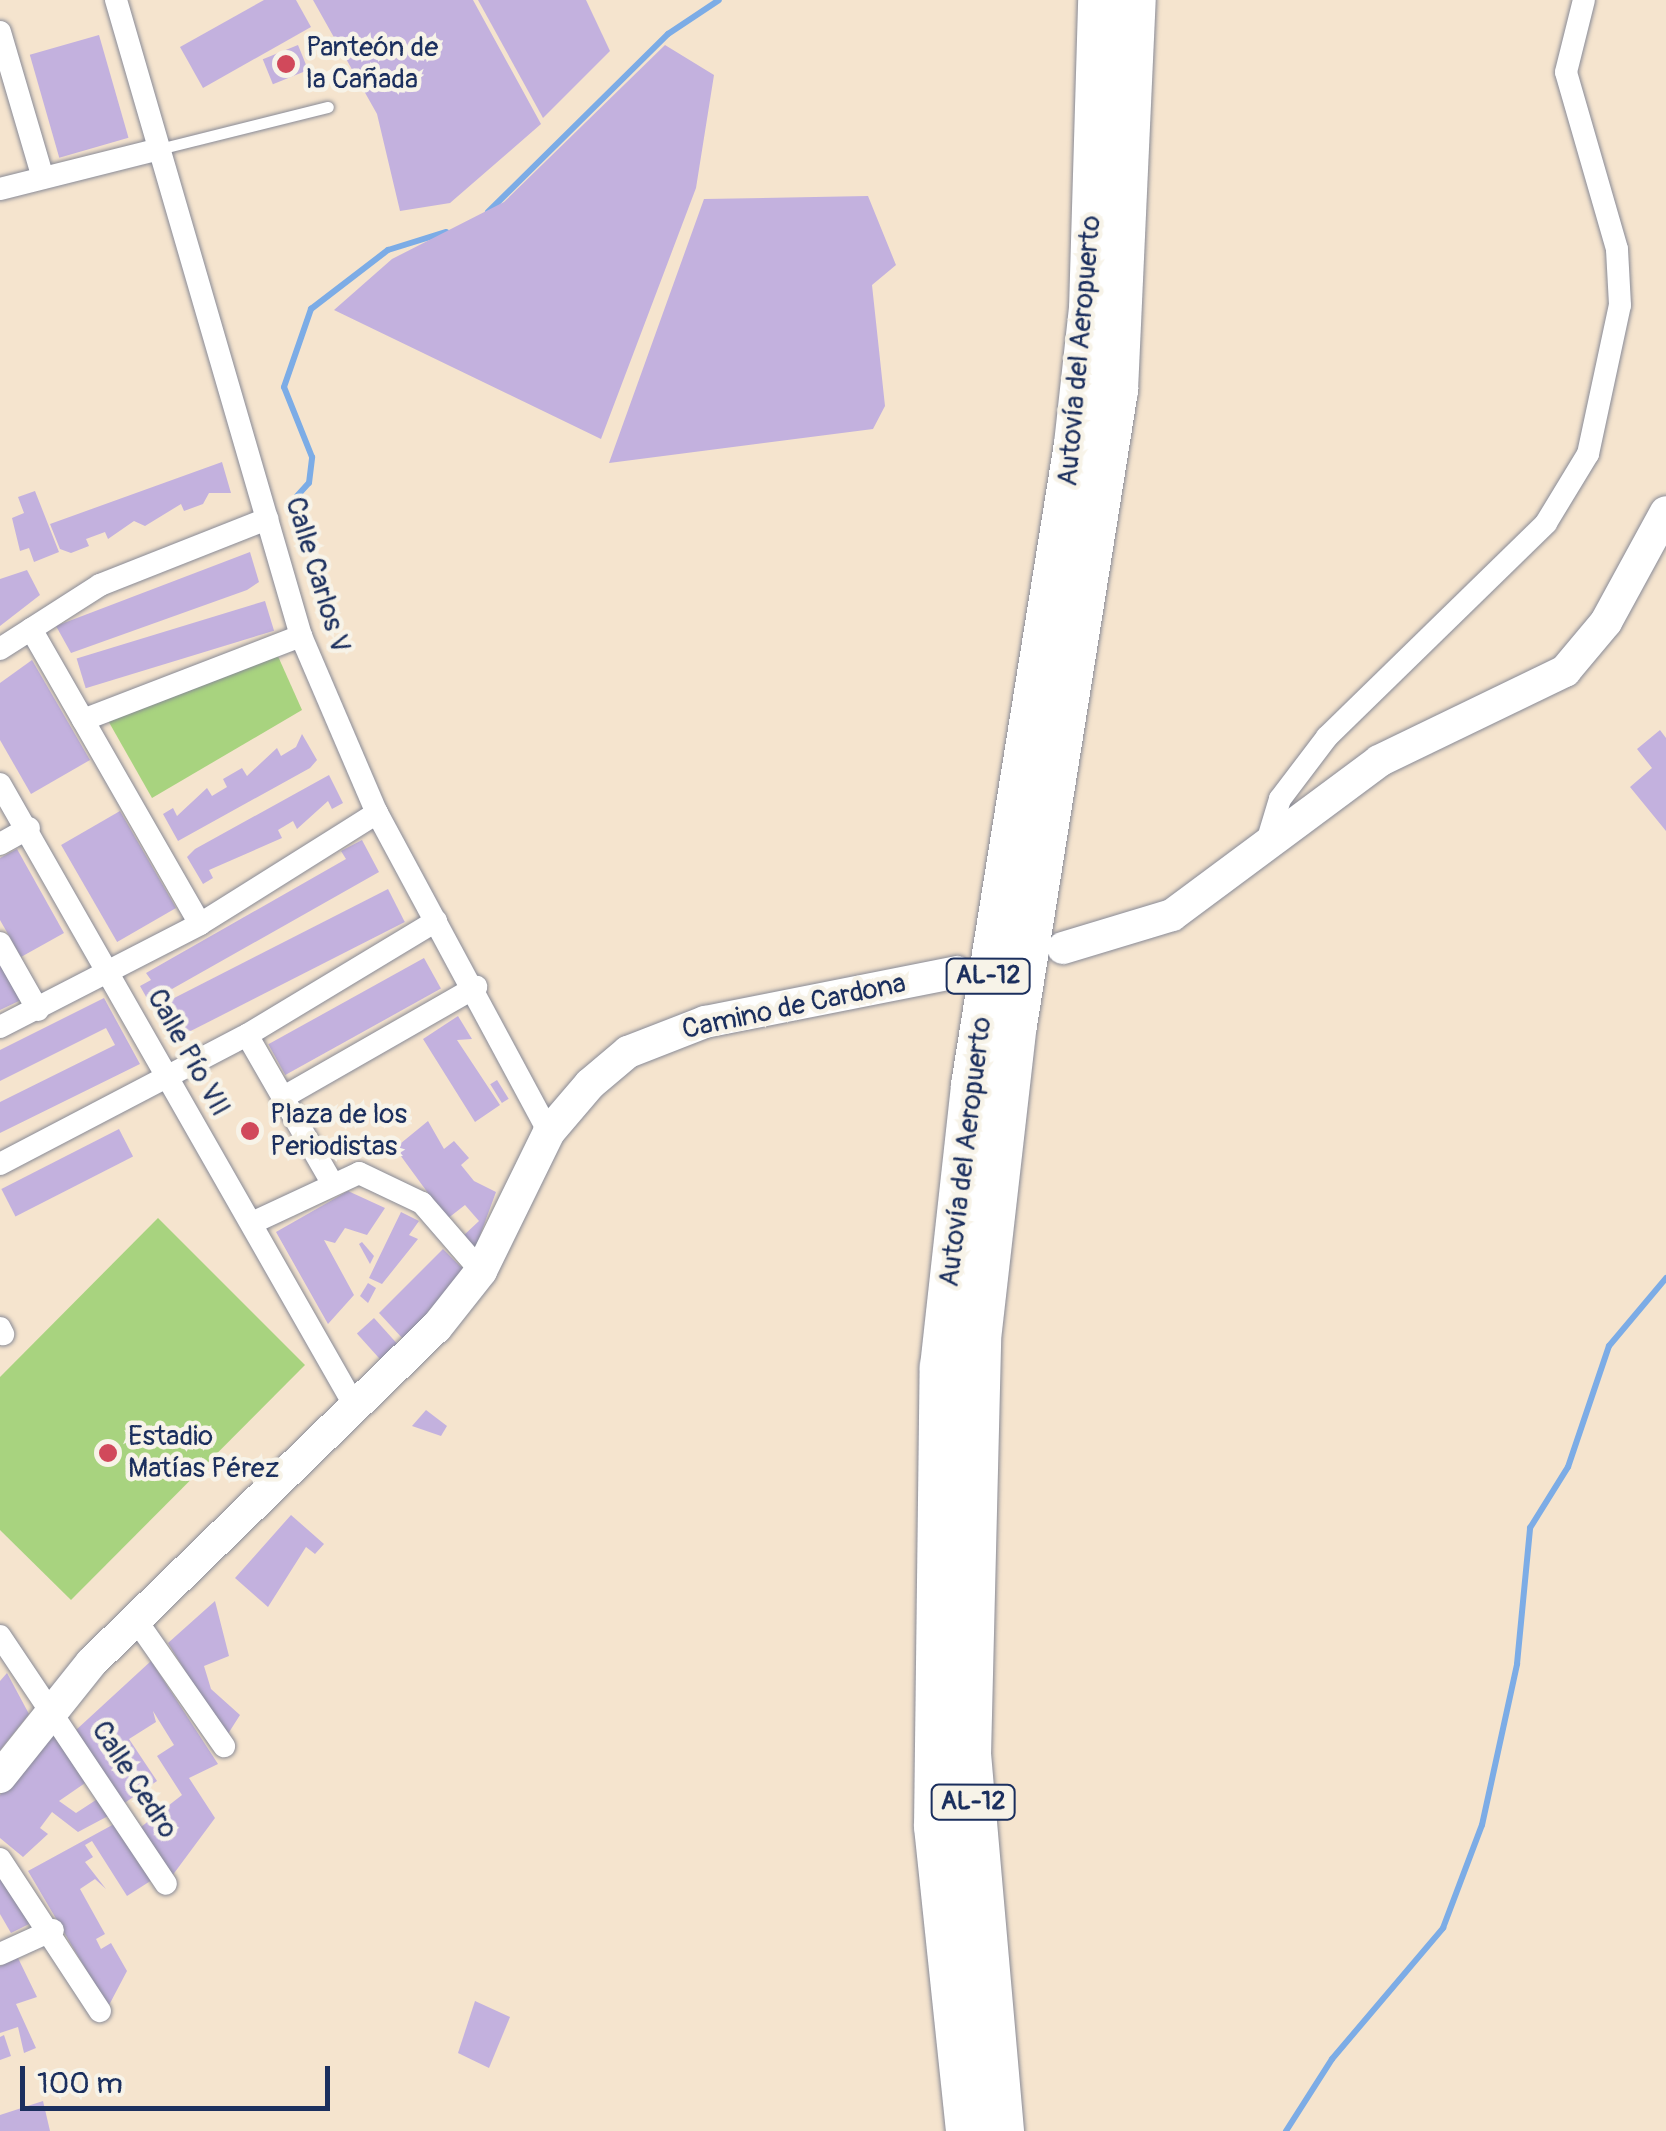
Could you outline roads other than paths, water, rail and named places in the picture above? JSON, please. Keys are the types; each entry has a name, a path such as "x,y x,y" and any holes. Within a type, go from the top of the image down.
{"highway":[{"name":"Autovía del Aeropuerto","path":"967,2131 935,1827 941,1368 972,1085 1081,386 1099,0"},
{"name":"Autovía del Aeropuerto","path":"1003,2131 986,1998 968,1606 980,1339 1016,1025 1117,390 1135,0"},
{"path":"986,1998 1017,2131"}],"street":[{"name":"Calle Carlos V","path":"116,0 301,636 377,814 476,988 549,1132"},
{"path":"1268,842 1280,799 1315,752 1546,524 1588,454 1620,305 1618,249 1566,72 1584,0"},
{"path":"0,32 43,178"},
{"path":"0,189 159,150"},
{"path":"1063,948 1172,916 1379,761 1566,671 1606,622 1666,512"},
{"path":"0,649 100,585 267,519"},
{"path":"30,629 200,924"},
{"path":"83,720 301,636"},
{"name":"Calle Pío VII","path":"0,784 29,828 353,1403"},
{"path":"0,1026 110,974 200,924 377,814"},
{"path":"0,844 29,828"},
{"path":"0,1164 247,1035 436,920"},
{"path":"0,943 38,1010"},
{"name":"Camino de Cardona","path":"0,1776 48,1716 136,1620 353,1403 436,1328 481,1271 549,1132 590,1084 661,1036 957,972"},
{"path":"282,1098 476,988"},
{"path":"247,1035 331,1181"},
{"path":"252,1224 331,1181 359,1173 422,1202 481,1271"},
{"path":"136,1620 224,1746"},
{"name":"Calle Cedro","path":"0,1636 48,1716 58,1719 166,1884"},
{"path":"0,1859 54,1930 100,2012"},
{"path":"0,1954 54,1930"}],"lane":[{"path":"159,150 328,107"}],"waterway":[{"path":"488,212 668,34 719,0"},
{"path":"288,506 309,483 312,457 284,387 311,309 388,250 446,232"},
{"path":"1286,2131 1332,2059 1443,1928 1482,1825 1517,1664 1530,1528 1568,1467 1609,1346 1666,1278"}],"place":[{"name":"Panteón de la Cañada","path":"286,64"},
{"name":"Plaza de los Periodistas","path":"250,1131"},
{"name":"Estadio Matías Pérez","path":"108,1453"}]}
